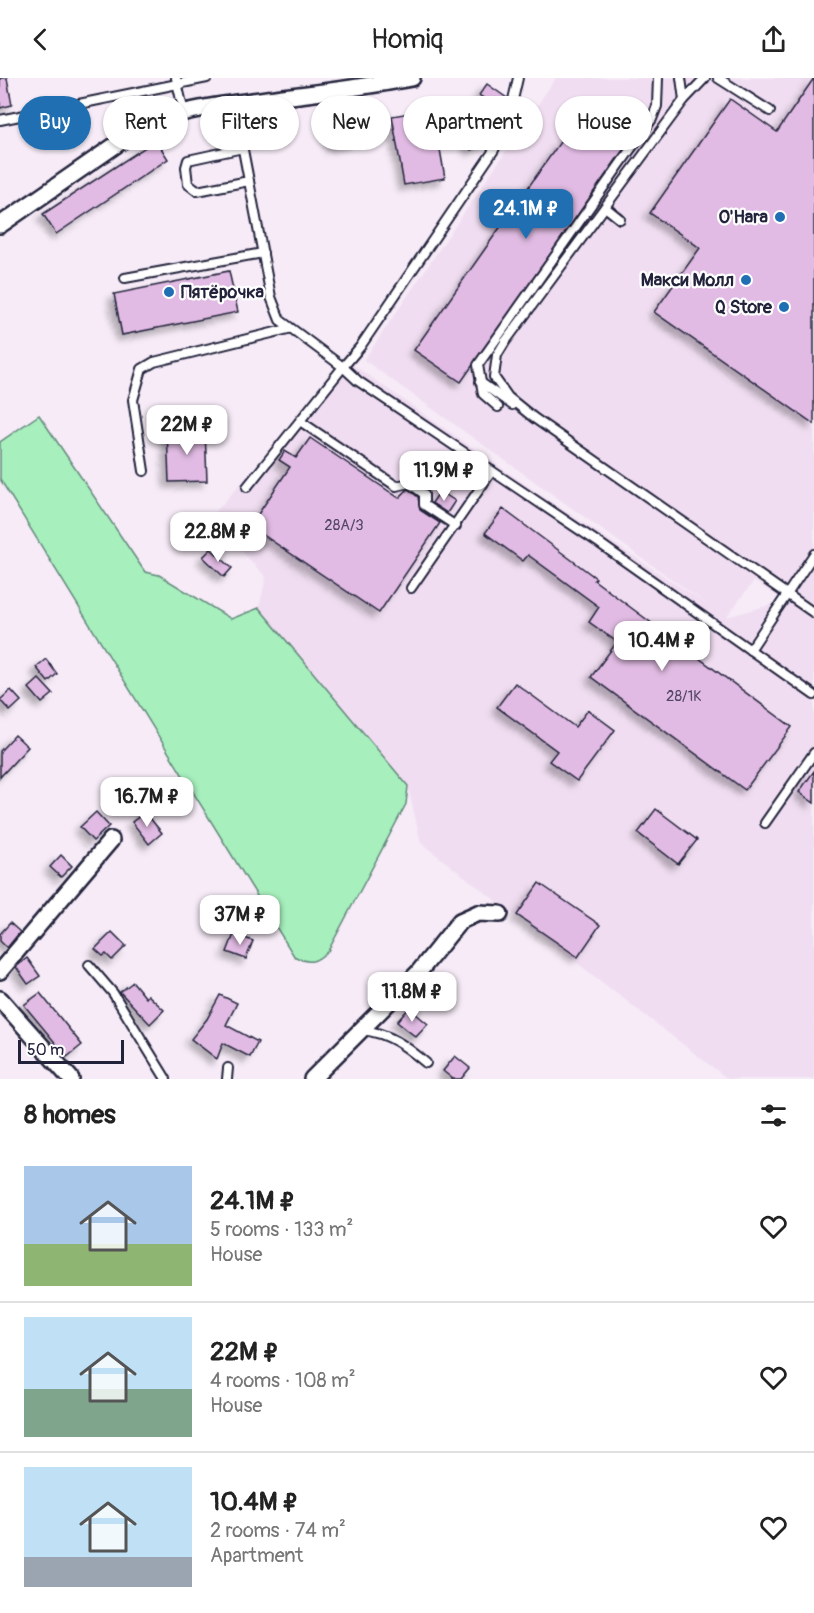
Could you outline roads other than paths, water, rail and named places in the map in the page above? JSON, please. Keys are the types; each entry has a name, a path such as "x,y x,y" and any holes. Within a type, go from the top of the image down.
{"street":[{"path":"279,96 347,84 412,78"},
{"path":"0,225 108,150"},
{"path":"0,971 111,840"},
{"path":"312,1079 418,974 460,921 478,913 500,914"},
{"path":"0,999 71,1079"}],"lane":[{"path":"0,120 177,81 207,78"},
{"path":"247,487 360,347 494,150 512,104 518,78"},
{"path":"498,407 483,393 478,365 652,119 657,106 658,78"},
{"path":"681,78 684,100"},
{"path":"534,418 499,388 494,377 497,356 684,100 705,78"},
{"path":"718,78 770,111"},
{"path":"177,81 180,96"},
{"path":"234,150 188,160 186,166 188,184 197,191 249,181"},
{"path":"243,150 274,309 280,321 288,329 343,367 358,381 599,543 814,695"},
{"path":"605,207 620,219"},
{"path":"125,278 263,253"},
{"path":"144,471 133,400 142,369 154,362 288,329"},
{"path":"479,380 494,393 534,418 814,613"},
{"path":"300,421 396,486 410,483 424,494 424,506 456,526"},
{"path":"411,588 492,471"},
{"path":"750,651 814,554"},
{"path":"765,823 814,753"},
{"path":"89,965 113,993 166,1079"},
{"path":"362,1030 378,1032 397,1040 426,1063"},
{"path":"227,1079 228,1068"}],"place":[{"name":"O'Hara","path":"780,217"},
{"name":"Макси Молл","path":"746,280"},
{"name":"Пятёрочка","path":"169,292"},
{"name":"Q Store","path":"784,307"}]}
